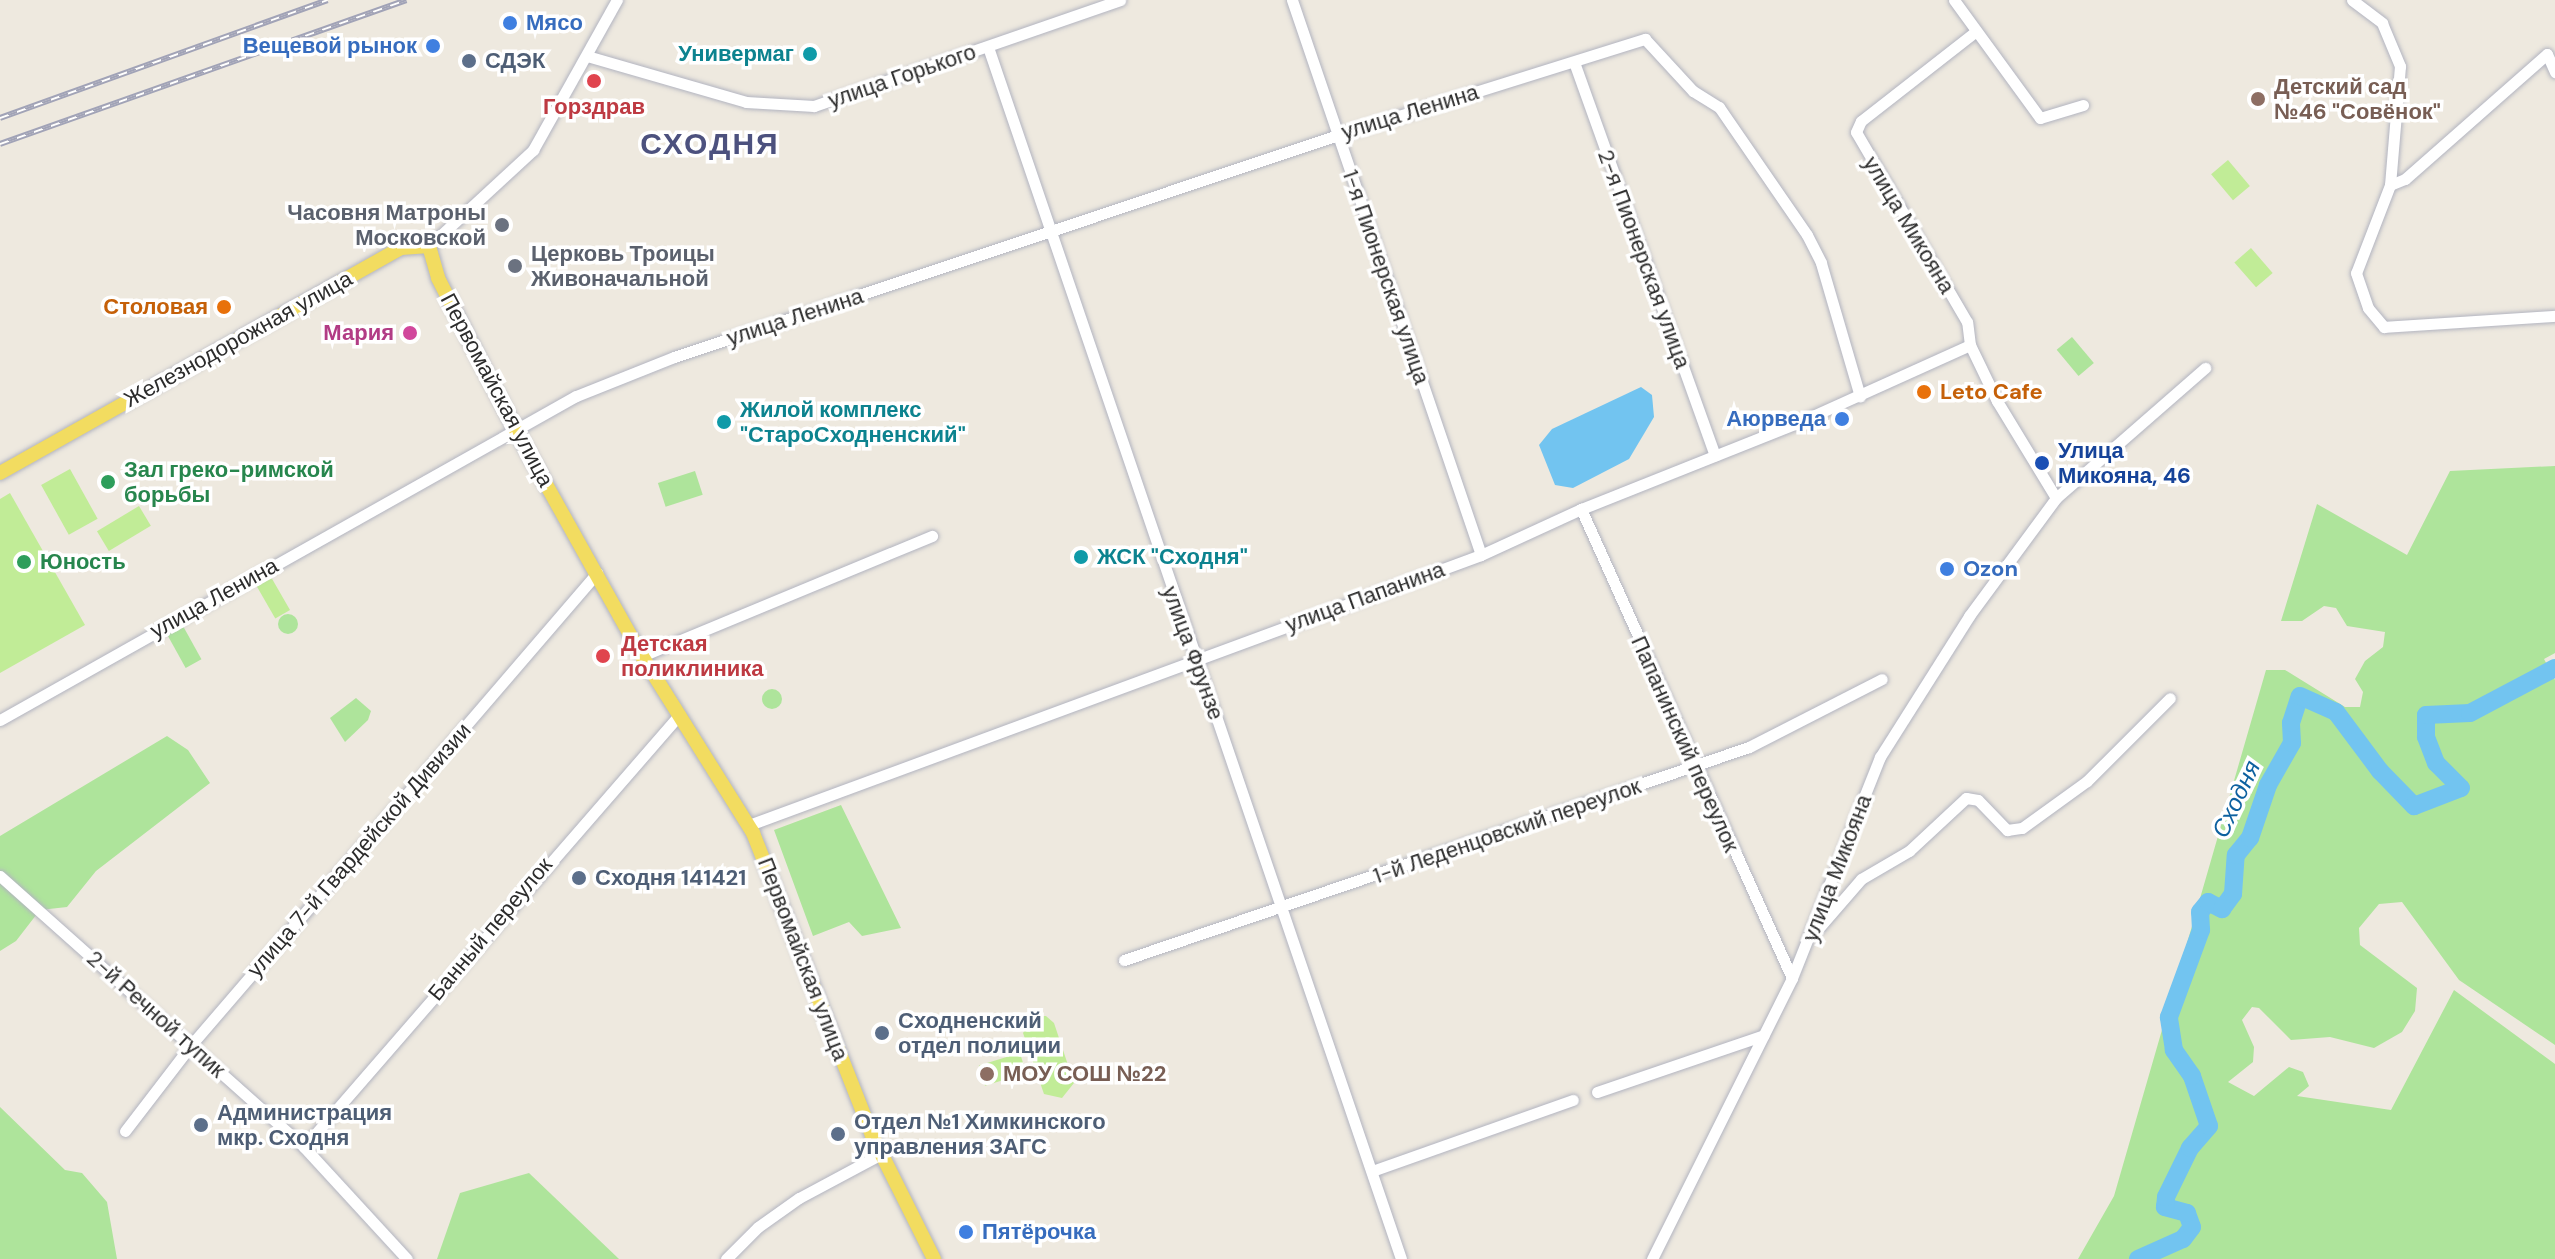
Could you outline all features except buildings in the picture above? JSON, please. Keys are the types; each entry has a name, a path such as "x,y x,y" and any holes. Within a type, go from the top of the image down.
{"main road":[{"name":"Первомайская улица","path":"429,246 438,278 514,427 642,656 749,825 881,1154 934,1259"},
{"name":"Железнодорожная улица","path":"0,473 401,248 429,246"}],"street":[{"path":"429,246 533,150 617,0"},
{"name":"улица Горького","path":"587,56 746,102 814,106 1120,0"},
{"name":"1-я Пионерская улица","path":"1292,0 1481,555"},
{"path":"1954,0 2040,118 2083,105"},
{"path":"2352,0 2382,23 2400,66 2390,185 2356,273 2368,308 2384,327 2555,314"},
{"name":"улица Микояна","path":"1975,32 1856,126 1858,138 1967,322 1970,345 1997,401 2056,498"},
{"name":"улица Ленина","path":"0,720 514,427 576,396 668,359 1050,231 1338,135 1645,39 1693,91 1719,107 1807,235 1821,263 1860,396"},
{"name":"улица Фрунзе","path":"988,47 1401,1259"},
{"path":"2390,185 2405,179 2547,54 2555,72"},
{"name":"2-я Пионерская улица","path":"1574,62 1715,456"},
{"name":"улица Папанина","path":"749,825 1481,555 1581,509 1860,396 1970,345"},
{"name":"улица Микояна","path":"1652,1259 1811,937 1880,757 1969,616 2056,498 2205,368"},
{"name":"Папанинский переулок","path":"1581,509 1792,978"},
{"path":"642,656 932,536"},
{"name":"улица 7-й Гвардейской Дивизии","path":"125,1131 191,1045 597,573"},
{"name":"1-й Леденцовский переулок","path":"1124,960 1269,909 1283,910 1749,747 1882,679"},
{"path":"1811,937 1861,879 1909,851 1966,798 1978,800 2007,830 2022,828 2087,781 2170,698"},
{"name":"Банный переулок","path":"304,1147 680,714"},
{"name":"2-й Речной тупик","path":"0,876 304,1147 407,1259"},
{"path":"1597,1092 1764,1035"},
{"path":"1372,1171 1573,1100"},
{"path":"726,1259 758,1227 799,1198 881,1154"}],"green space":[{"path":"2228,160 2250,186 2233,200 2211,174"},
{"path":"2251,248 2273,273 2256,287 2234,262"},
{"path":"2072,337 2094,363 2079,376 2057,350"},
{"path":"2555,466 2555,653 2544,659 2555,680 2555,1045 2459,980 2402,902 2379,904 2359,928 2360,945 2417,988 2415,1011 2402,1032 2374,1048 2330,1037 2291,1040 2259,1008 2252,1007 2242,1020 2254,1047 2253,1062 2228,1082 2254,1096 2289,1067 2303,1072 2309,1086 2297,1096 2391,1110 2454,990 2555,1064 2555,1259 2078,1259 2114,1196 2266,670 2285,670 2345,707 2360,707 2363,692 2355,679 2365,661 2383,647 2385,632 2347,626 2336,608 2324,606 2302,621 2281,621 2317,504 2407,555 2450,471"},
{"path":"70,469 98,519 69,535 41,485"},
{"path":"695,471 703,495 666,507 658,483"},
{"name":"Юность","path":"10,493 85,625 0,673 0,499"},
{"path":"139,506 151,526 109,551 97,531"},
{"path":"271,577 290,610 275,618 256,586"},
{"path":"288,614 295,617 298,624 295,631 288,634 281,631 278,624 281,617"},
{"path":"183,626 201,659 186,668 167,635"},
{"path":"772,689 779,692 782,699 779,706 772,709 765,706 762,699 765,692"},
{"path":"356,698 371,711 368,720 345,742 330,718"},
{"path":"167,736 188,750 210,783 96,871 67,907 40,910 16,941 0,951 0,836"},
{"path":"841,805 901,928 862,936 849,922 813,936 774,830"},
{"path":"1034,1016 1046,1016 1054,1023 1074,1083 1062,1098 1044,1094 1023,1033"},
{"path":"1020,1053 1026,1073 985,1086 979,1066"},
{"path":"0,1107 65,1170 82,1173 107,1202 117,1259 0,1259"},
{"path":"529,1173 619,1259 437,1259 460,1193"}],"water":[{"path":"1641,387 1652,395 1654,417 1629,459 1573,488 1555,485 1539,445 1552,429"}],"waterway":[{"name":"Сходня","path":"2138,1259 2183,1239 2192,1227 2187,1213 2165,1207 2166,1197 2190,1148 2209,1126 2192,1076 2174,1050 2169,1017 2201,930 2200,912 2208,902 2222,909 2233,894 2236,855 2250,838 2268,785 2292,743 2291,723 2300,696 2336,712 2380,771 2414,806 2461,788 2436,763 2426,737 2426,715 2470,713 2555,668"}],"railway":[{"path":"0,118 327,0"},
{"path":"0,144 406,0"}],"place":[{"name":"Мясо","path":"510,23"},
{"name":"Вещевой рынок","path":"433,46"},
{"name":"Универмаг","path":"810,54"},
{"name":"СДЭК","path":"469,61"},
{"name":"Горздрав","path":"594,81"},
{"name":"Детский сад №46 \"Совёнок\"","path":"2258,99"},
{"name":"Часовня Матроны Московской","path":"502,225"},
{"name":"Церковь Троицы Живоначальной","path":"515,266"},
{"name":"Столовая","path":"224,307"},
{"name":"Мария","path":"410,333"},
{"name":"Leto Cafe","path":"1924,392"},
{"name":"Аюрведа","path":"1842,419"},
{"name":"Жилой комплекс \"СтароСходненский\"","path":"724,422"},
{"name":"Улица Микояна, 46","path":"2042,463"},
{"name":"Зал греко-римской борьбы","path":"108,482"},
{"name":"ЖСК \"Сходня\"","path":"1081,557"},
{"name":"Юность","path":"24,562"},
{"name":"Ozon","path":"1947,569"},
{"name":"Детская поликлиника","path":"603,656"},
{"name":"Сходня 141421","path":"579,878"},
{"name":"Сходненский отдел полиции","path":"882,1033"},
{"name":"МОУ СОШ №22","path":"987,1074"},
{"name":"Администрация мкр. Сходня","path":"201,1125"},
{"name":"Отдел №1 Химкинского управления ЗАГС","path":"838,1134"},
{"name":"Пятёрочка","path":"966,1232"}],"district":[{"name":"СХОДНЯ","path":"710,144"}]}
